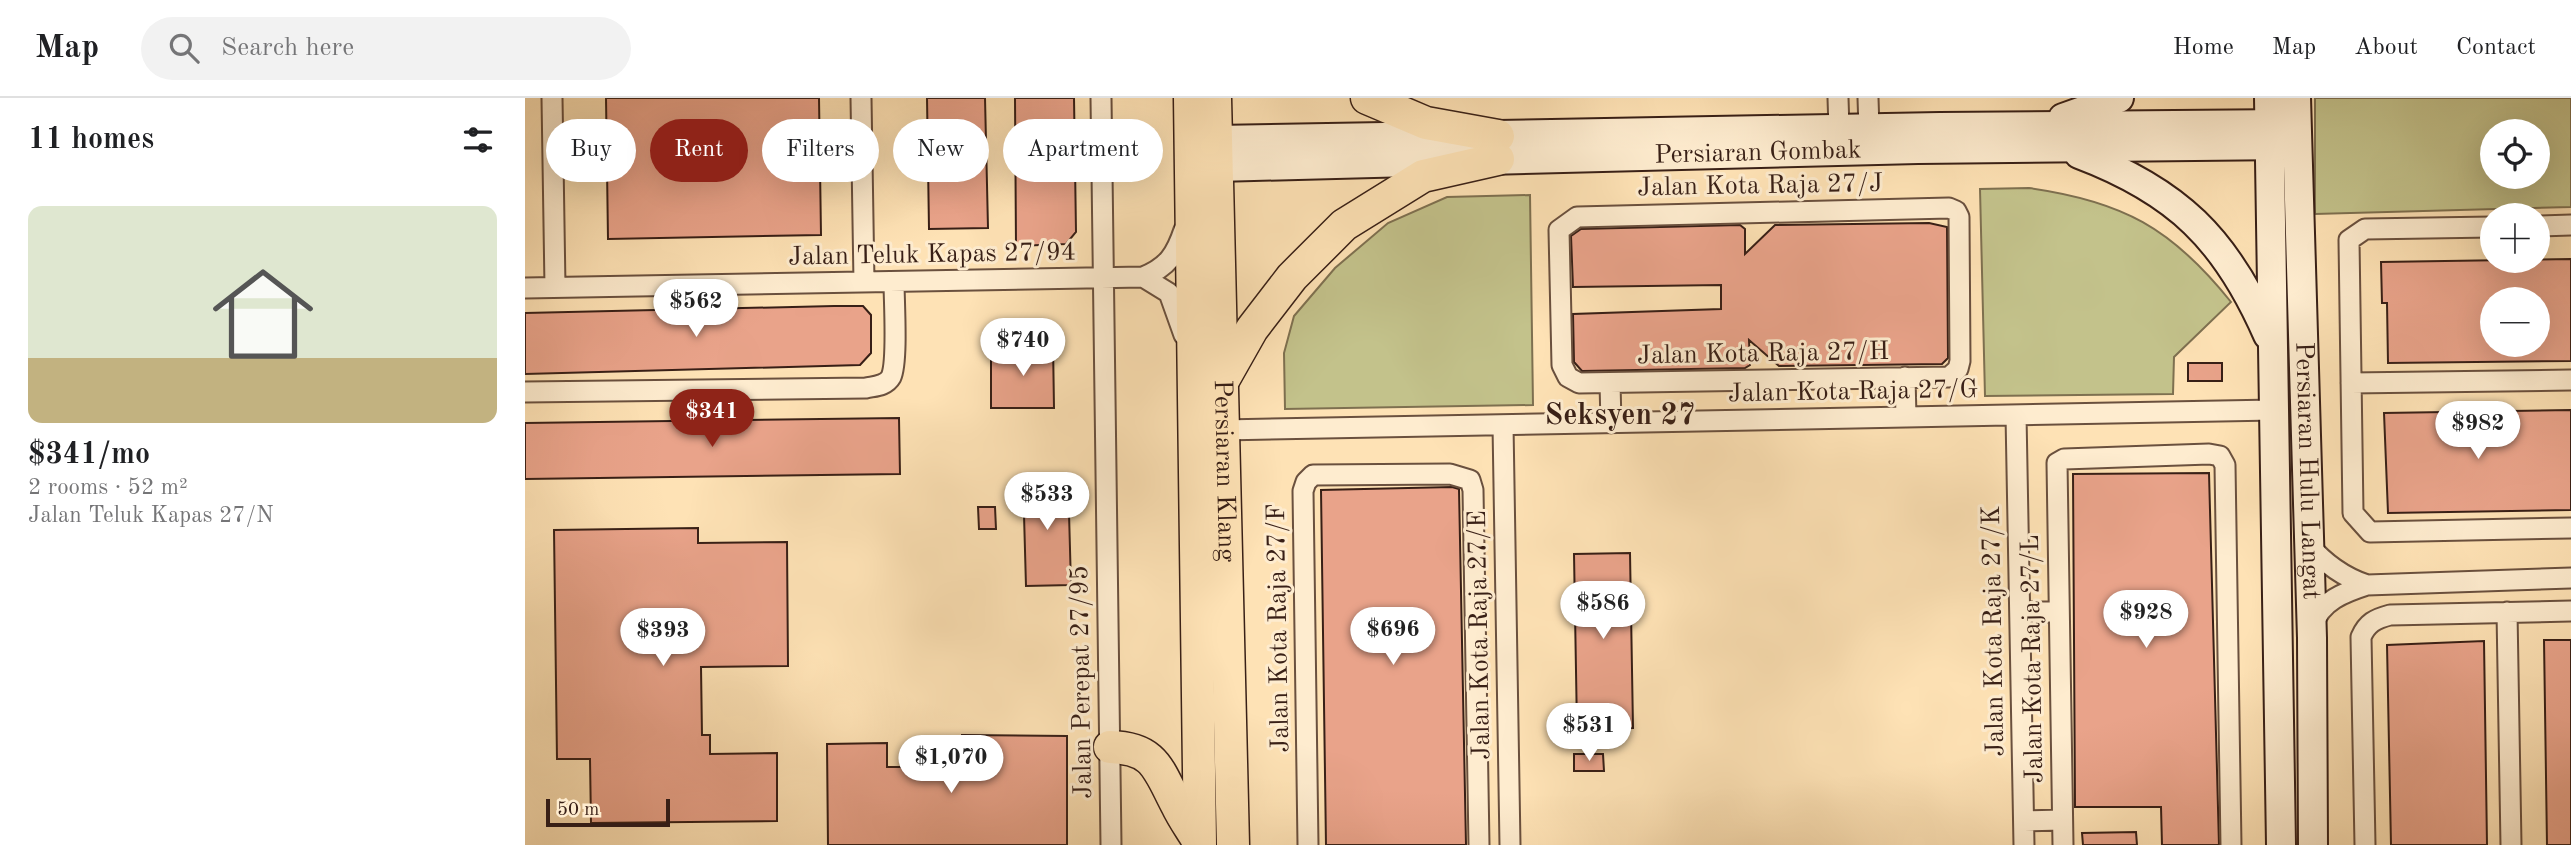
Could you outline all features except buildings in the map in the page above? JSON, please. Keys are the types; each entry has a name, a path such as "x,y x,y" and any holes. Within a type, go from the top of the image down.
{"main road":[{"name":"Persiaran Klang","path":"1189,98 1192,202 1208,385 1223,430 1233,845"},
{"name":"Persiaran Klang","path":"1200,844 1208,385 1217,153 1215,98"},
{"path":"1367,98 1426,123 1498,147"},
{"path":"2029,126 2080,114 2119,98"},
{"name":"Persiaran Gombak","path":"1498,147 1839,129 2283,123"},
{"name":"Persiaran Gombak","path":"1217,153 1498,147 2065,149 2283,123"},
{"name":"Persiaran Hulu Langat","path":"2281,845 2273,347 2283,123"},
{"name":"Persiaran Hulu Langat","path":"2283,123 2312,638 2313,845"},
{"path":"1208,385 1292,277 1344,225 1423,176 1498,147"},
{"path":"2065,149 2141,182 2179,207 2210,236 2233,265 2250,294 2273,347"},
{"path":"1109,747 1131,747 1147,755 1161,770 1200,844"}],"street":[{"path":"552,98 555,287"},
{"path":"861,98 864,282"},
{"name":"Jalan Perepat 27/95","path":"1101,98 1111,845"},
{"path":"1838,98 1839,129"},
{"path":"1868,98 1869,129"},
{"path":"1143,277 1159,271 1175,256 1192,202"},
{"name":"Jalan Kota Raja 27/J","path":"1568,377 1562,365 1559,230 1577,217 1949,208 1956,211 1959,217 1958,369"},
{"path":"2550,226 2571,225"},
{"path":"2480,227 2365,229 2349,240 2353,513 2370,532 2571,528"},
{"path":"1143,277 1169,293 1208,385"},
{"name":"Jalan Teluk Kapas 27/94","path":"525,288 1143,277"},
{"path":"525,393 866,388 884,384 891,376 894,362 894,282"},
{"name":"Jalan Kota Raja 27/H","path":"1568,377 1579,383 1949,377 1958,369"},
{"path":"1905,377 1906,417"},
{"path":"2351,383 2570,380"},
{"path":"1610,383 1611,423"},
{"name":"Jalan Kota Raja 27/G","path":"1223,430 2274,410"},
{"name":"Jalan Kota Raja 27/K","path":"2016,415 2024,845"},
{"name":"Jalan Kota Raja 27/E","path":"1503,425 1510,837"},
{"name":"Jalan Kota Raja 27/L","path":"2063,845 2057,463 2064,459 2209,454 2224,459 2231,845"},
{"name":"Jalan Kota Raja 27/F","path":"1308,845 1303,491 1306,481 1313,475 1450,474 1470,480 1473,490 1479,838"},
{"path":"2308,544 2322,561 2352,580 2367,585"},
{"path":"2312,638 2320,611 2344,593 2367,585 2571,578"},
{"path":"2365,845 2361,637 2365,627 2375,619 2390,615 2571,611"},
{"path":"2020,612 2058,612"},
{"path":"2507,612 2511,845"},
{"path":"1474,620 1506,619"},
{"path":"2024,821 2062,820"},
{"path":"1479,838 1510,837"}],"shaded area":[{"path":"2315,98 2571,98 2571,207 2550,208 2550,203 2480,203 2480,209 2315,214"},
{"path":"2029,188 2091,201 2143,222 2188,255 2231,302 2174,357 2173,394 1985,396 1980,189"},
{"path":"1530,195 1533,405 1285,409 1284,353 1294,316 1335,268 1388,223 1447,197"}],"district":[{"name":"Seksyen 27","path":"1620,416"}]}
